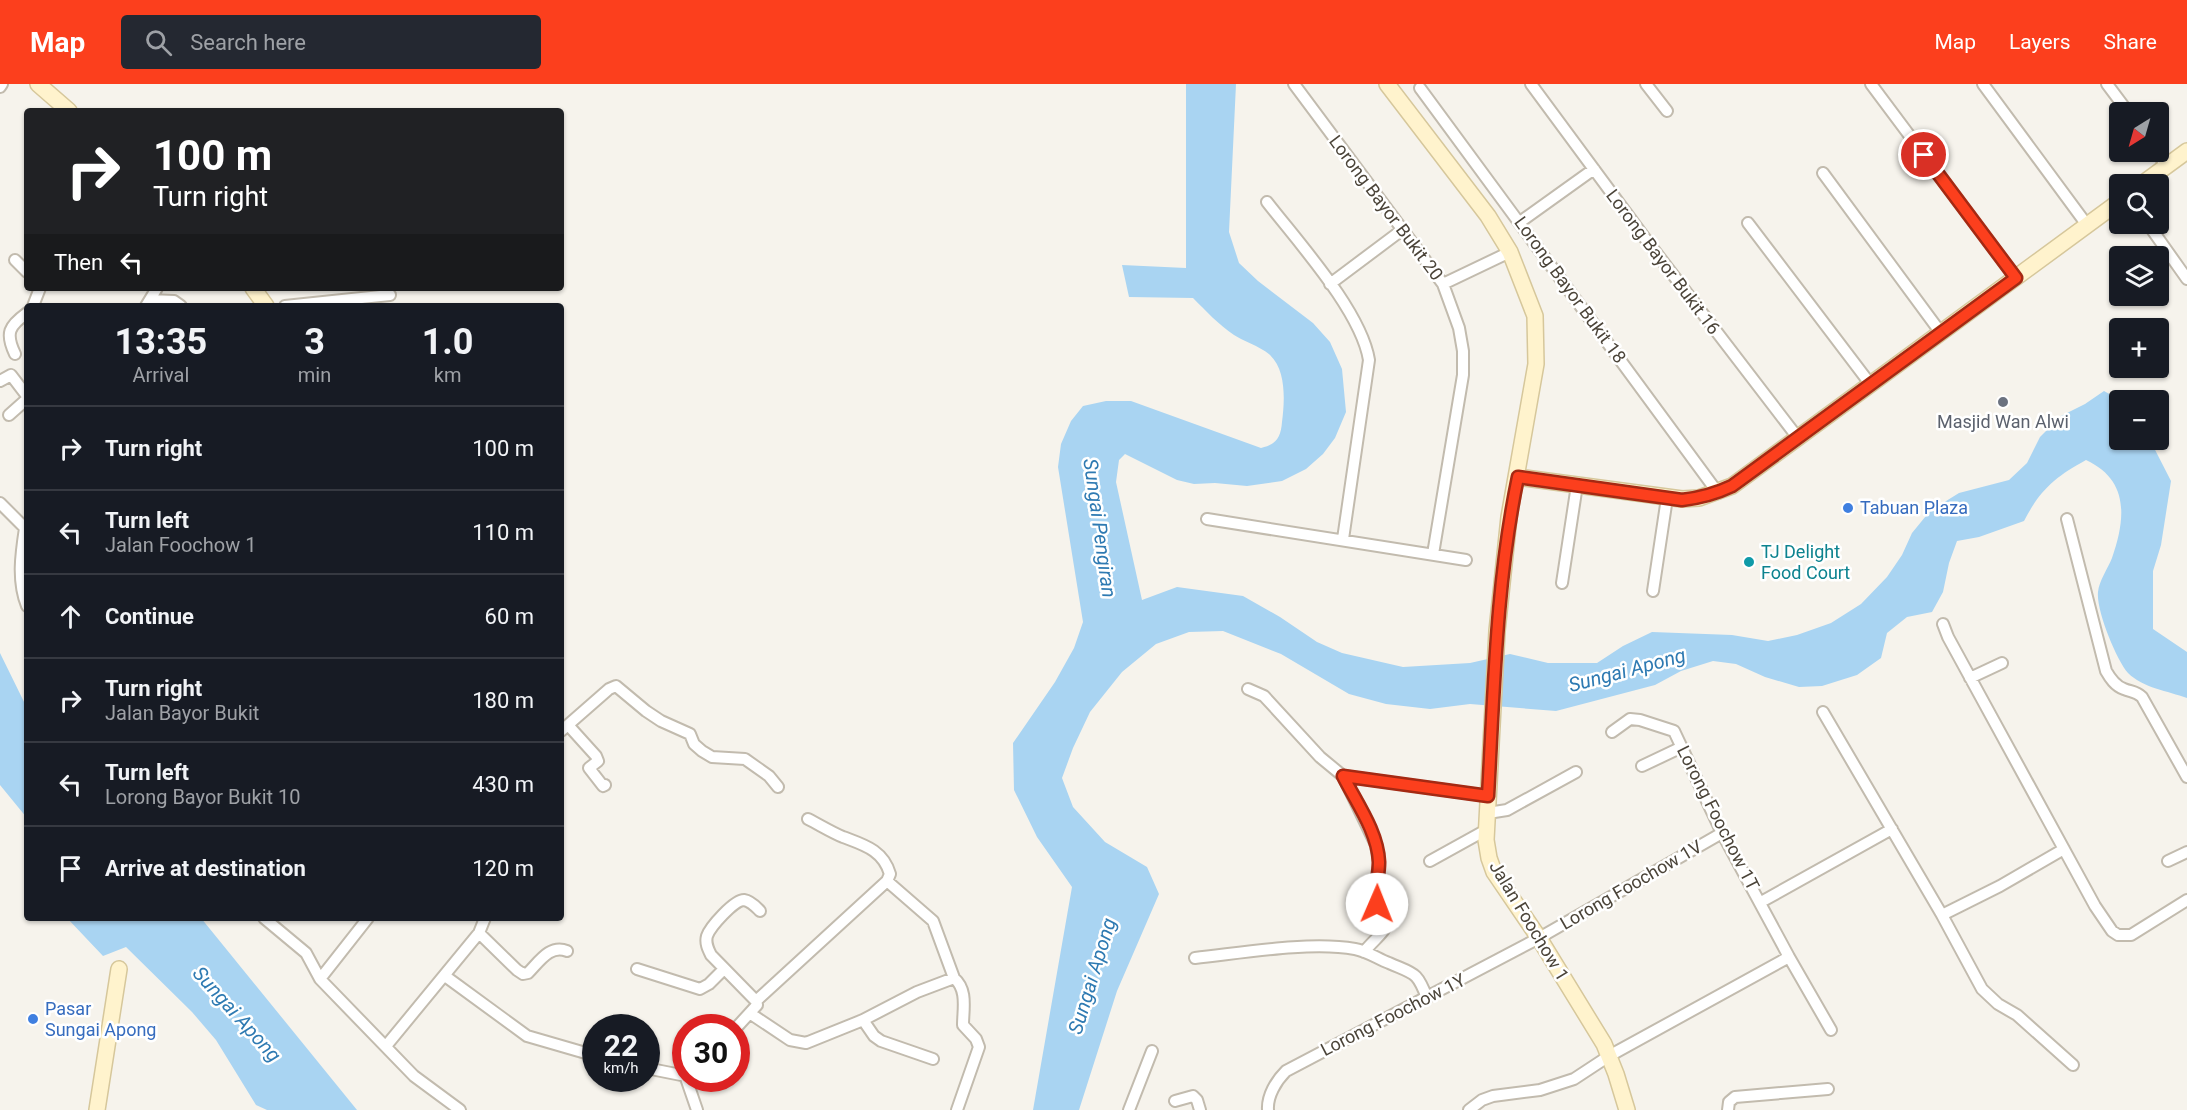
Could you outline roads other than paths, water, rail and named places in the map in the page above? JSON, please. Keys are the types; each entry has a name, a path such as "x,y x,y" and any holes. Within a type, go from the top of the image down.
{"street":[{"path":"38,84 64,108"},
{"name":"Lorong Bayor Bukit 20","path":"1294,84 1443,284 1459,328 1463,351 1463,375 1433,554"},
{"path":"1387,84 1488,216 1510,252 1535,316 1536,364 1510,514"},
{"name":"Lorong Bayor Bukit 16","path":"1531,84 1798,438"},
{"path":"1646,84 1666,111"},
{"path":"1871,84 2016,278"},
{"path":"1983,84 2087,225"},
{"path":"2107,84 2120,102"},
{"name":"Lorong Bayor Bukit 18","path":"1420,88 1718,493"},
{"path":"2156,174 2187,151"},
{"path":"2164,162 2167,166"},
{"path":"1520,222 1594,169"},
{"path":"1823,173 1941,333"},
{"path":"1267,202 1330,284 1360,330 1366,345 1369,360 1343,539"},
{"path":"1518,477 1667,498 1699,498 1718,493 1732,486 2109,209"},
{"path":"1748,223 1871,385"},
{"path":"1330,284 1402,230"},
{"path":"2155,234 2187,279"},
{"path":"1443,284 1510,252"},
{"path":"15,260 24,269"},
{"path":"314,303 390,295"},
{"path":"148,303 174,301 177,303"},
{"path":"15,354 9,340 9,330 24,315"},
{"path":"0,381 11,375 24,393"},
{"path":"9,415 24,400"},
{"path":"1522,442 1531,467 1551,482"},
{"path":"1510,514 1504,509 1505,498 1514,448 1522,442"},
{"path":"1510,514 1523,490 1534,483 1551,482"},
{"path":"1562,584 1577,485"},
{"path":"1653,591 1667,498"},
{"path":"0,503 24,527"},
{"name":"Jalan Foochow 1","path":"1510,514 1497,631 1486,830 1489,858 1494,872 1539,938 1598,1033 1609,1056 1627,1110"},
{"path":"1207,519 1466,560"},
{"path":"2067,519 2106,671 2121,689 2136,692 2142,697 2187,777"},
{"path":"24,539 20,560 24,596"},
{"path":"1943,624 1970,678 2107,925 2118,935 2131,935 2185,904"},
{"path":"1970,678 2002,663"},
{"path":"604,785 599,783 590,768 598,761 596,756 564,728 609,689 616,686 654,716 690,734 694,744 702,751 712,757 745,759 770,776 778,787"},
{"path":"1248,689 1264,696 1320,757 1343,776 1376,845 1379,863 1377,904 1391,915 1384,932 1374,939 1364,952"},
{"path":"1823,712 1942,915 1982,989 2073,1065"},
{"name":"Lorong Foochow 1T","path":"1612,732 1630,719 1674,731 1722,833 1831,1030"},
{"path":"1642,766 1682,747"},
{"path":"1488,813 1507,810 1576,772"},
{"path":"1343,776 1488,796"},
{"path":"756,1001 887,880 890,874 888,865 870,847 808,819"},
{"name":"Lorong Foochow 1T","path":"1761,902 1892,829"},
{"path":"1430,861 1486,830"},
{"name":"Lorong Foochow 1V","path":"1539,938 1722,833"},
{"path":"1942,915 2000,886 2064,849"},
{"path":"2168,861 2187,852"},
{"path":"887,880 933,921 954,978 960,983 964,994 963,1025 976,1039 979,1047 957,1110"},
{"path":"760,911 752,902 743,900 735,903 708,935 707,945 711,955 756,1001 757,1005 751,1014 798,1043 806,1043 863,1020 917,992 954,978"},
{"path":"268,921 306,953 320,979 414,1076 460,1110"},
{"path":"320,979 367,921"},
{"path":"386,1046 445,976 478,933 484,921"},
{"path":"478,933 524,974 528,973 553,949 561,948 567,951"},
{"name":"Lorong Foochow 1Y","path":"1268,1110 1267,1103 1277,1080 1286,1071 1539,938"},
{"path":"1195,958 1327,947 1358,949 1411,971 1421,982 1427,998"},
{"path":"1469,1110 1482,1100 1493,1096 1544,1089 1574,1078 1609,1056 1789,957"},
{"path":"97,1110 119,969"},
{"path":"637,969 700,989 709,984 724,969"},
{"path":"445,976 526,1036 582,1052"},
{"path":"863,1020 874,1036 881,1041 933,1059"},
{"path":"1129,1110 1152,1051"},
{"path":"1728,1110 1728,1102 1735,1097 1828,1089"},
{"path":"691,1092 697,1110"},
{"path":"1175,1101 1193,1096 1200,1110"}],"water":[{"path":"1186,84 1236,84 1229,232 1239,263 1258,281 1313,323 1330,342 1342,369 1346,412 1335,438 1323,454 1306,469 1282,481 1247,486 1194,484 1177,480 1125,454 1119,460 1116,482 1142,600 1177,587 1243,596 1317,642 1342,653 1403,667 1470,663 1510,654 1548,663 1597,663 1623,646 1652,632 1732,635 1768,641 1797,635 1831,623 1861,604 1887,577 1902,555 1912,533 1930,511 1959,493 2009,480 2027,463 2040,437 2061,416 2104,391 2109,394 2109,450 2155,450 2171,481 2161,545 2153,571 2153,629 2187,652 2187,698 2148,686 2134,678 2123,666 2113,646 2103,622 2098,592 2117,543 2120,529 2120,502 2117,489 2110,478 2100,468 2086,460 2065,472 2049,485 2024,521 1979,537 1957,541 1949,563 1943,592 1932,612 1907,617 1887,633 1881,658 1857,675 1822,686 1799,687 1765,677 1736,664 1713,661 1681,671 1655,685 1556,711 1470,704 1430,709 1386,704 1349,694 1281,654 1223,631 1189,632 1156,644 1122,672 1090,712 1062,778 1073,807 1105,842 1147,867 1159,894 1117,991 1079,1110 1033,1110 1072,887 1037,837 1014,790 1013,743 1055,682 1074,648 1083,622 1058,467 1061,444 1071,421 1083,406 1106,401 1131,401 1261,448 1274,442 1279,436 1281,427 1284,403 1283,382 1277,364 1271,356 1228,331 1193,298 1129,297 1122,265 1186,268"},
{"path":"0,653 24,702 24,814 0,785"},
{"name":"Sungai Apong","path":"70,921 203,921 357,1110 267,1110 256,1105 216,1040 192,1012 126,947 103,956"}],"place":[{"name":"Masjid Wan Alwi","path":"2003,402"},
{"name":"Tabuan Plaza","path":"1848,508"},
{"name":"TJ Delight Food Court","path":"1749,562"},
{"name":"Pasar Sungai Apong","path":"33,1019"}],"water label":[{"name":"Sungai Pengiran","path":"1100,528"}]}
